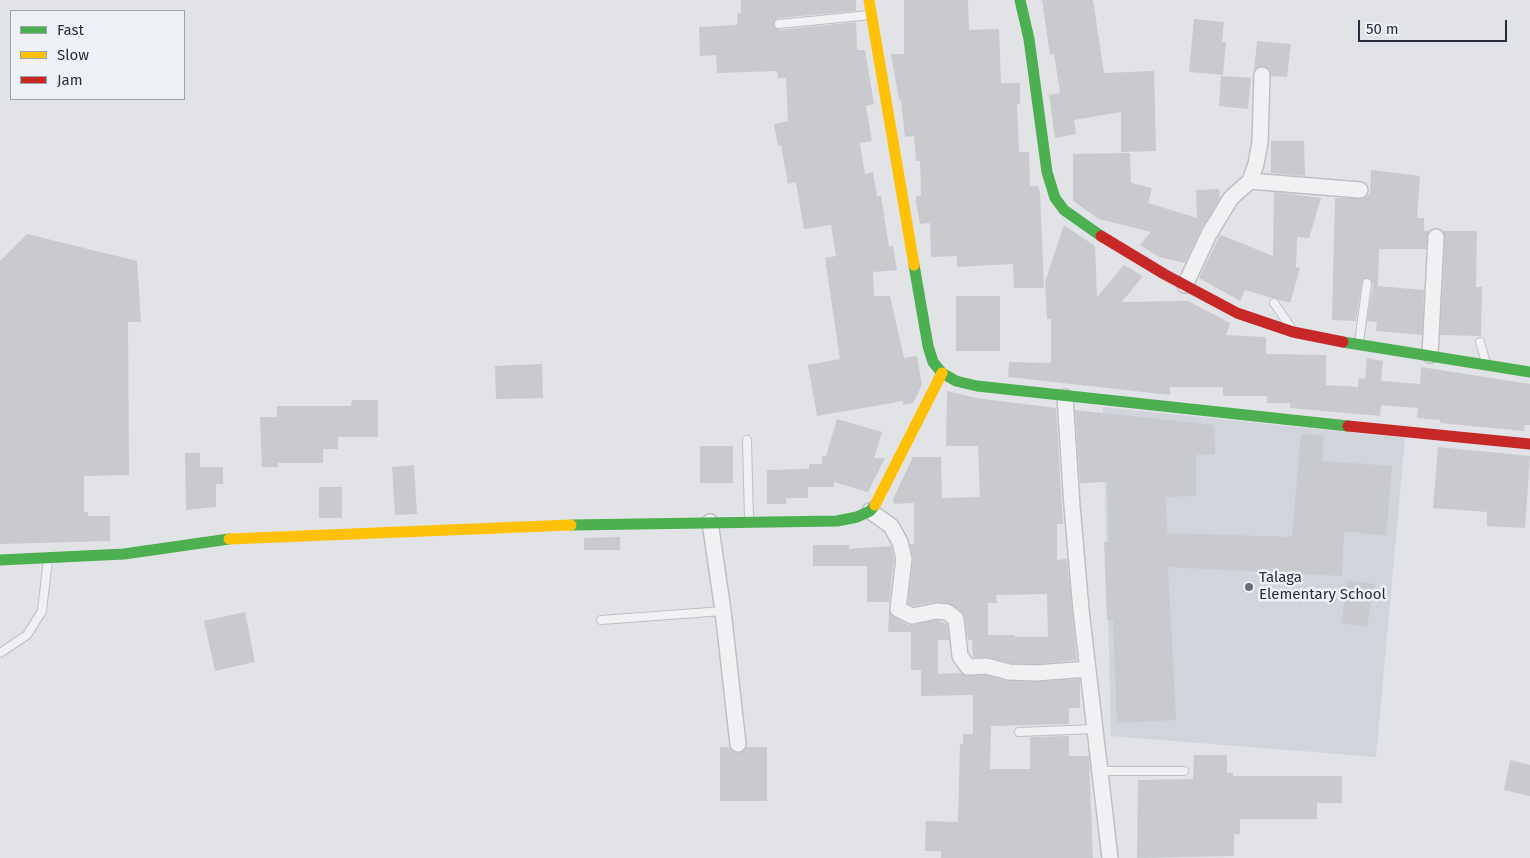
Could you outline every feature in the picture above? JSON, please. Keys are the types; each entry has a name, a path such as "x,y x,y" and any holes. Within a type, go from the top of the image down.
{"street":[{"path":"869,0 928,346 933,362 942,373 956,381 977,386 1065,397 1530,444"},
{"path":"1020,0 1029,39 1047,172 1055,198 1064,210 1112,243 1237,313 1294,332 1530,372"},
{"path":"1185,285 1209,234 1231,198 1250,181 1260,142 1262,75"},
{"path":"1250,181 1360,190"},
{"path":"1430,355 1436,238"},
{"path":"0,560 124,554 225,540 528,526 837,521 857,517 870,511 878,500 942,373"},
{"path":"1065,397 1072,506 1088,669 1110,858"},
{"path":"870,511 891,526 900,542 904,559 898,609 912,616 947,612 956,619 960,656 968,667 986,666 1009,672 1036,673 1088,669"},
{"path":"710,522 723,612 738,744"}],"lane":[{"path":"779,24 872,15"},
{"path":"1359,344 1367,283"},
{"path":"1274,303 1294,332"},
{"path":"1480,342 1487,364"},
{"path":"747,440 749,521"},
{"path":"0,653 27,635 42,612 48,557"},
{"path":"601,620 723,612"},
{"path":"1019,732 1095,729"},
{"path":"1100,771 1184,771"}],"shaded area":[{"name":"Talaga Elementary School","path":"1103,407 1405,438 1376,757 1111,736"}],"building":[{"path":"741,0 856,0 856,11 778,18 774,25 780,30 856,22 857,50 865,50 874,104 866,106 872,141 860,143 865,174 873,172 877,196 881,196 889,247 893,246 897,270 873,272 874,296 890,296 904,358 917,356 922,385 913,403 903,405 903,401 817,416 808,365 840,359 825,258 836,256 831,225 804,229 796,182 788,184 781,145 778,146 774,124 788,121 786,78 778,78 777,71 717,73 716,55 700,56 699,27 737,25 738,13 741,13"},
{"path":"904,0 968,0 969,30 999,29 1001,83 1020,83 1020,104 1017,104 1019,152 1029,152 1030,186 1038,186 1040,192 1044,288 1014,288 1013,264 957,267 957,256 931,257 930,223 920,224 916,202 916,196 921,196 920,161 916,161 914,136 905,137 901,100 899,100 891,54 904,54"},
{"path":"1042,0 1093,0 1104,73 1154,71 1156,151 1121,152 1121,112 1074,120 1076,134 1055,138 1049,95 1060,93 1054,54 1050,55"},
{"path":"1194,19 1224,22 1222,42 1226,42 1223,75 1189,72"},
{"path":"1257,41 1291,44 1287,77 1271,76 1270,70 1263,66 1254,71"},
{"path":"1221,76 1251,78 1248,109 1219,106"},
{"path":"1271,141 1304,141 1305,176 1271,173"},
{"path":"1130,153 1131,183 1152,188 1148,203 1197,218 1196,190 1219,189 1220,199 1201,230 1185,263 1159,257 1140,245 1151,232 1099,219 1073,201 1073,154"},
{"path":"1371,170 1420,176 1417,218 1424,218 1424,231 1430,231 1426,249 1379,249 1378,286 1424,290 1422,335 1376,331 1377,322 1367,321 1373,284 1368,278 1362,282 1356,321 1332,320 1335,198 1364,198 1370,194"},
{"path":"1274,192 1321,198 1309,238 1297,237 1296,267 1300,268 1290,303 1245,290 1240,301 1199,278 1221,233 1221,235 1273,256"},
{"path":"1064,225 1095,246 1097,297 1124,265 1143,276 1122,302 1188,301 1230,323 1226,335 1266,337 1266,354 1326,355 1326,385 1358,387 1359,378 1365,379 1367,358 1383,361 1381,380 1383,381 1420,384 1421,367 1530,384 1530,425 1525,425 1524,431 1440,423 1440,420 1417,418 1418,408 1381,405 1380,416 1290,408 1290,403 1267,403 1267,396 1223,396 1223,387 1170,387 1170,395 1008,377 1009,362 1051,363 1051,319 1047,319 1045,282"},
{"path":"1442,231 1477,231 1476,287 1482,287 1481,336 1440,335 1445,237"},
{"path":"27,234 137,261 141,322 128,322 129,475 84,476 84,512 88,512 88,516 110,516 110,541 0,544 0,261"},
{"path":"956,296 1000,296 1000,351 956,351"},
{"path":"542,364 543,398 496,399 495,366"},
{"path":"947,391 976,398 1056,408 1063,524 1057,524 1057,560 1067,559 1077,660 1036,664 1010,663 988,657 973,657 972,640 968,640 965,618 962,612 948,603 935,602 913,606 908,604 913,560 910,544 914,544 914,503 894,504 893,499 913,457 941,457 942,498 980,497 978,446 946,446","holes":["1047,594 1048,637 988,635 988,603 997,603 996,595"]},
{"path":"352,400 378,400 378,437 338,437 338,449 323,449 323,463 278,463 278,467 262,467 260,417 277,417 277,406 351,406"},
{"path":"1075,410 1214,425 1215,454 1196,455 1196,496 1166,497 1167,533 1292,537 1301,434 1324,436 1322,461 1392,466 1386,536 1344,531 1342,576 1168,567 1176,720 1117,723 1113,620 1107,620 1104,542 1109,542 1107,482 1080,483"},
{"path":"837,419 882,432 874,458 885,458 868,492 834,482 834,487 808,487 808,498 786,498 786,504 767,504 767,470 809,469 809,464 822,464 822,456 826,456"},
{"path":"700,446 733,446 733,483 700,483"},
{"path":"1438,447 1530,456 1525,528 1487,526 1487,512 1433,508"},
{"path":"185,453 200,453 200,467 223,467 223,484 216,484 216,507 186,510"},
{"path":"414,465 417,514 395,515 392,467"},
{"path":"319,487 342,487 342,518 319,518"},
{"path":"620,537 620,550 584,550 584,538"},
{"path":"813,545 849,545 849,549 891,546 894,560 889,602 867,602 867,566 813,566"},
{"path":"1348,580 1374,584 1367,627 1341,623"},
{"path":"889,611 894,617 908,625 937,620 947,624 949,640 938,640 938,674 961,673 968,676 985,675 1008,681 1036,682 1080,679 1080,708 1069,708 1069,724 991,726 990,769 1030,769 1030,737 1069,736 1069,756 1089,756 1093,858 941,858 941,851 925,851 926,821 958,822 960,744 963,745 963,734 973,734 973,695 921,696 921,670 911,670 911,632 888,632"},
{"path":"245,612 255,662 215,671 204,621"},
{"path":"720,747 729,747 734,752 739,753 747,747 767,747 767,801 720,801"},
{"path":"1194,755 1227,755 1227,773 1233,773 1233,776 1342,776 1342,803 1317,803 1317,819 1240,819 1240,834 1234,834 1234,856 1137,858 1138,780 1193,779"},
{"path":"1510,760 1530,765 1530,796 1504,790"}],"traffic: fast":[{"path":"1020,0 1029,39 1047,172 1055,198 1064,210 1101,236"},
{"path":"914,265 928,346 933,362 942,373 956,381 977,386 1348,426"},
{"path":"1343,342 1530,372"},
{"path":"571,525 837,521 857,517 870,511 875,505"},
{"path":"0,560 124,554 229,539"}],"traffic: slow":[{"path":"869,0 914,265"},
{"path":"875,505 942,373"},
{"path":"229,539 571,525"}],"traffic: jam":[{"path":"1101,236 1164,274 1237,313 1293,332 1343,342"},
{"path":"1348,426 1530,444"}],"place":[{"name":"Talaga Elementary School","path":"1249,587"}]}
